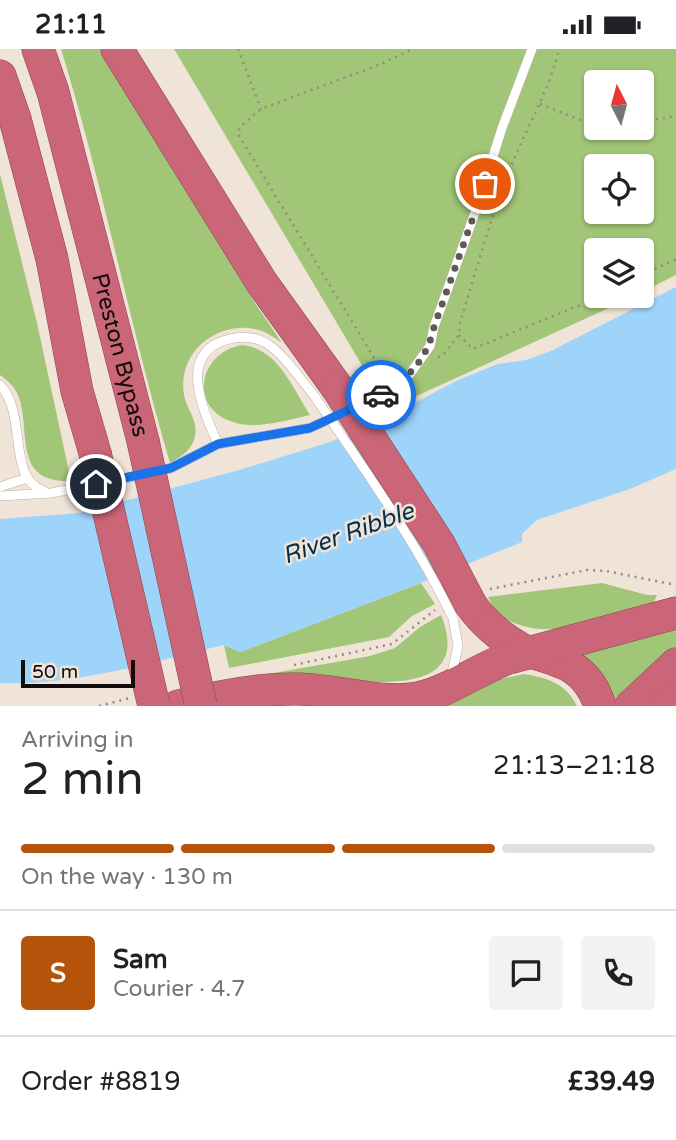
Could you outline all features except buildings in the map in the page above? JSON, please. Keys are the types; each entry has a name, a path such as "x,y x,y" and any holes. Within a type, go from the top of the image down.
{"highway":[{"name":"Preston Bypass","path":"38,49 54,92 144,441 201,706"},
{"path":"117,49 325,390 373,439 439,544 469,604 488,626 506,641 579,671 595,691 600,706"},
{"name":"Preston Bypass","path":"0,76 15,120 52,260 77,391 95,453 142,702"},
{"path":"178,706 271,689 301,689 384,699 424,697 490,664 676,613"},
{"path":"631,706 676,664"},
{"path":"665,706 676,696"}],"lane":[{"path":"0,496 49,493 171,468 218,444 310,428 370,401 409,375 430,345 502,128 532,49"},
{"path":"218,444 203,409 197,380 202,360 212,347 220,342 249,338 267,344 325,390"},
{"path":"0,386 9,397 17,421 21,462 27,478 35,488 49,493"},
{"path":"0,487 27,478"},
{"path":"448,686 469,604"}],"path":[{"path":"238,49 261,109"},
{"path":"392,388 240,140 240,127 261,109 382,64 412,49"},
{"path":"421,361 442,356 460,335 460,323 494,215 514,159 540,104 559,49"},
{"path":"540,104 584,121"},
{"path":"654,119 676,116"},
{"path":"654,269 676,259"},
{"path":"460,335 473,349 584,303"},
{"path":"469,604 587,570 606,571 676,585"},
{"path":"292,665 392,644 439,607"},
{"path":"99,706 142,702"}],"green space":[{"path":"61,49 100,49 282,343 263,332 242,328 217,334 199,346 188,363 183,384 185,400 196,430 194,441 189,449 170,463 90,152"},
{"path":"174,49 676,49 676,275 654,286 654,238 584,238 584,308 609,308 388,409"},
{"path":"0,174 37,323 71,481 52,479 39,473 32,464 27,452 18,395 0,375"},
{"path":"242,345 255,348 275,362 310,415 270,424 249,425 230,421 217,413 208,403 204,380 216,358"},
{"path":"421,583 435,604 412,616 389,637 229,668 224,645 240,652"},
{"path":"602,583 647,595 657,595 653,604 596,622 556,629 536,629 517,624 500,615 488,597"},
{"path":"441,615 448,644 442,663 427,675 405,681 379,682 296,677 229,681 370,656 395,648 420,627"},
{"path":"676,623 676,652 616,706 613,706 572,652"},
{"path":"524,674 555,683 567,692 577,706 447,706 496,680"}],"water":[{"name":"River Ribble","path":"676,287 676,469 630,489 537,520 522,534 522,542 240,652 224,645 85,677 0,683 0,519 80,513 330,442 381,421 456,381 498,364 526,360 551,351 635,308 654,308 654,298"}],"way so far":[{"path":"381,395 409,375 430,345 485,184"}],"route":[{"path":"96,484 171,468 218,444 310,428 381,395"}]}
